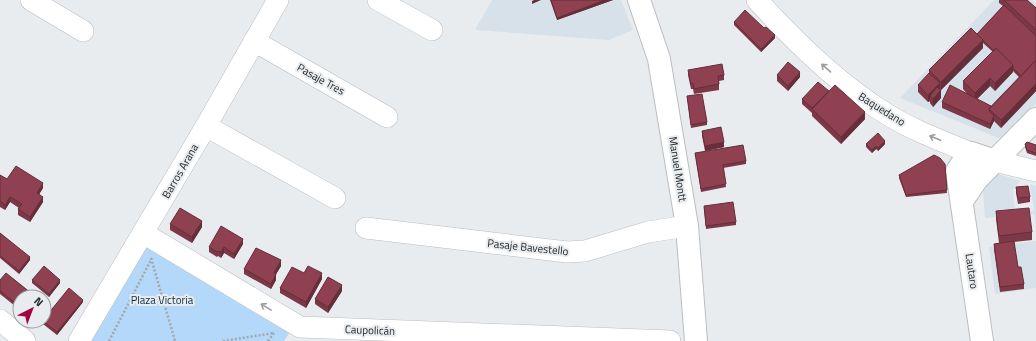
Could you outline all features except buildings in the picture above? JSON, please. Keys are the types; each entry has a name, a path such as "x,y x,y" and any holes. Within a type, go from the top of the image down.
{"main road":[{"name":"Manuel Montt","path":"639,0 659,59 687,226 696,341"},
{"path":"962,201 977,179 1036,119"},
{"name":"Baquedano","path":"971,154 995,161"},
{"name":"Lautaro","path":"971,154 957,171 982,341"}],"street":[{"path":"31,0 83,31"},
{"name":"Barros Arana","path":"79,341 206,126 278,0"},
{"path":"378,0 432,30"},
{"name":"Baquedano","path":"758,0 824,67 854,92 886,114 920,132 971,154"},
{"name":"Pasaje Tres","path":"254,42 387,117"},
{"path":"206,126 335,198"},
{"name":"Baquedano","path":"995,161 1036,171"},
{"name":"Pasaje Bavestello","path":"366,228 567,252 585,251 648,232 687,226"},
{"name":"Caupolicán","path":"143,233 288,334 670,341"},
{"path":"0,320 25,341"}],"path":[{"path":"143,233 175,341"},
{"path":"109,341 151,258"},
{"path":"223,341 288,334"},
{"path":"268,341 288,334"}],"shaded area":[{"path":"492,0 621,0 633,30 609,40 475,30"},
{"path":"994,0 1032,0 1036,3 1036,104 1001,139 900,98"},
{"path":"998,174 1020,181 1013,190 1015,211 1034,211 1030,184 1036,186 1036,229 1034,214 985,218 983,190"},
{"path":"1036,241 1036,288 995,294 989,247"}],"green space":[{"name":"Plaza Victoria","path":"147,241 290,332 284,341 91,341"}]}
